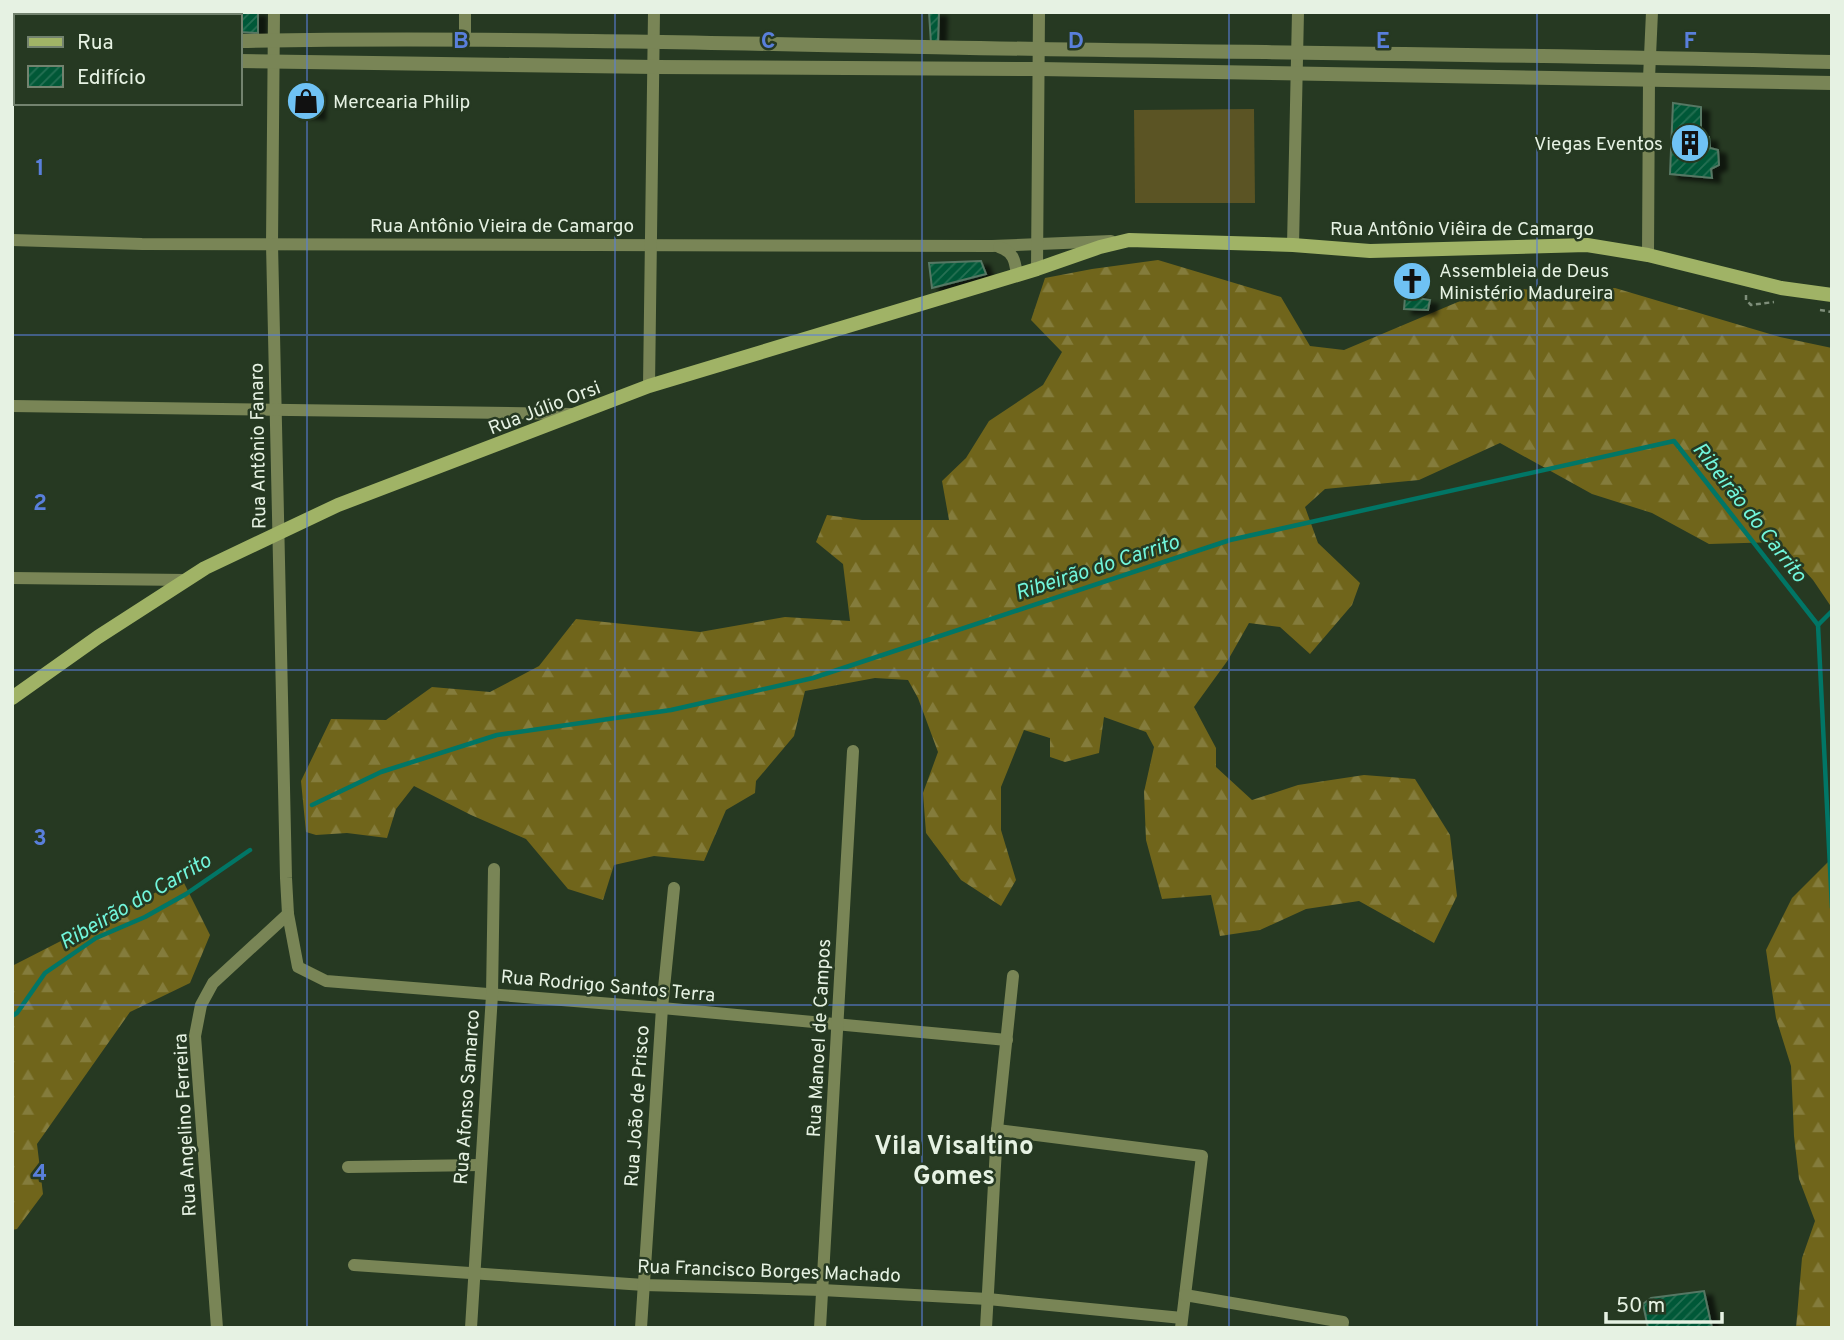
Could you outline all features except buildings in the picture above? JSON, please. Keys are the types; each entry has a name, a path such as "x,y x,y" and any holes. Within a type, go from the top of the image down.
{"main road":[{"name":"Rua Antônio Viêira de Camargo","path":"1129,240 1293,245 1370,251 1587,245 1648,255 1781,288 1832,295"},
{"name":"Rua Júlio Orsi","path":"12,698 98,637 205,568 338,505 649,386 1129,240"}],"street":[{"name":"Rua Antônio Fanaro","path":"274,12 271,244 286,878"},
{"path":"465,12 465,40"},
{"path":"649,386 654,12"},
{"path":"1037,269 1039,12"},
{"path":"1293,245 1297,12"},
{"path":"1648,255 1652,12"},
{"path":"242,41 654,41 1832,62"},
{"path":"242,61 1039,69 1832,83"},
{"name":"Rua Antônio Vieira de Camargo","path":"12,240 142,244 992,246 1129,240"},
{"path":"992,246 1010,252 1014,257 1017,275"},
{"path":"12,406 580,414"},
{"path":"12,579 186,580"},
{"name":"Rua Manoel de Campos","path":"820,1328 853,751"},
{"name":"Rua Afonso Samarco","path":"471,1328 492,995 494,869"},
{"name":"Rua Rodrigo Santos Terra","path":"286,878 288,914 298,967 326,981 839,1023 1007,1040"},
{"name":"Rua João de Prisco","path":"641,1328 662,1008 674,888"},
{"name":"Rua Angelino Ferreira","path":"217,1328 195,1036 201,1005 214,984 288,914"},
{"path":"986,1328 997,1130 1013,976"},
{"path":"997,1130 1202,1156 1181,1323"},
{"path":"348,1167 481,1165"},
{"name":"Rua Francisco Borges Machado","path":"354,1265 643,1286 822,1290 988,1299 1181,1323"},
{"path":"1185,1295 1342,1325"}],"path":[{"path":"1751,293 1745,295 1751,304 1774,302 1762,298"}],"green space":[{"path":"1158,260 1281,297 1310,346 1344,350 1491,288 1574,291 1615,288 1780,337 1832,348 1832,608 1813,580 1779,542 1709,544 1652,513 1592,494 1500,443 1419,480 1325,489 1305,507 1318,543 1360,583 1352,605 1310,654 1280,627 1249,623 1228,660 1194,707 1216,748 1216,767 1252,800 1298,785 1364,775 1415,779 1450,835 1457,896 1434,943 1359,901 1306,909 1260,930 1220,936 1211,895 1162,899 1146,840 1144,792 1154,747 1146,732 1104,717 1099,753 1065,762 1050,757 1050,738 1024,730 1001,787 1001,830 1016,880 1001,906 961,880 926,833 923,793 938,752 918,698 908,680 875,678 805,691 794,736 756,781 755,793 726,810 704,861 654,856 614,865 603,900 568,889 526,839 414,786 396,809 387,838 347,833 316,835 306,832 301,781 331,719 386,720 432,687 490,692 539,666 576,619 700,632 785,617 850,621 843,564 816,542 827,515 862,520 949,520 942,481 966,458 989,421 1043,385 1062,352 1031,320 1045,278"},
{"path":"1832,858 1832,1328 1796,1328 1802,1258 1815,1221 1799,1179 1791,1066 1776,1018 1766,950 1792,898"},
{"path":"182,879 210,935 190,983 130,1012 37,1144 43,1194 17,1229 12,1230 12,966"}],"shaded area":[{"path":"1254,109 1255,203 1135,203 1134,110"}],"waterway":[{"name":"Ribeirão do Carrito","path":"312,805 381,772 497,735 671,710 813,678 1230,540 1674,441 1818,625"},
{"path":"1818,625 1832,611"},
{"path":"1818,625 1832,908"},
{"name":"Ribeirão do Carrito","path":"12,1016 17,1013 45,973 96,938 145,917 186,894 250,850"}],"place":[{"name":"Mercearia Philip","path":"306,101"},
{"name":"Viegas Eventos","path":"1690,143"},
{"name":"Assembleia de Deus Ministério Madureira","path":"1412,281"}],"district":[{"name":"Vila Visaltino Gomes","path":"954,1160"}]}
